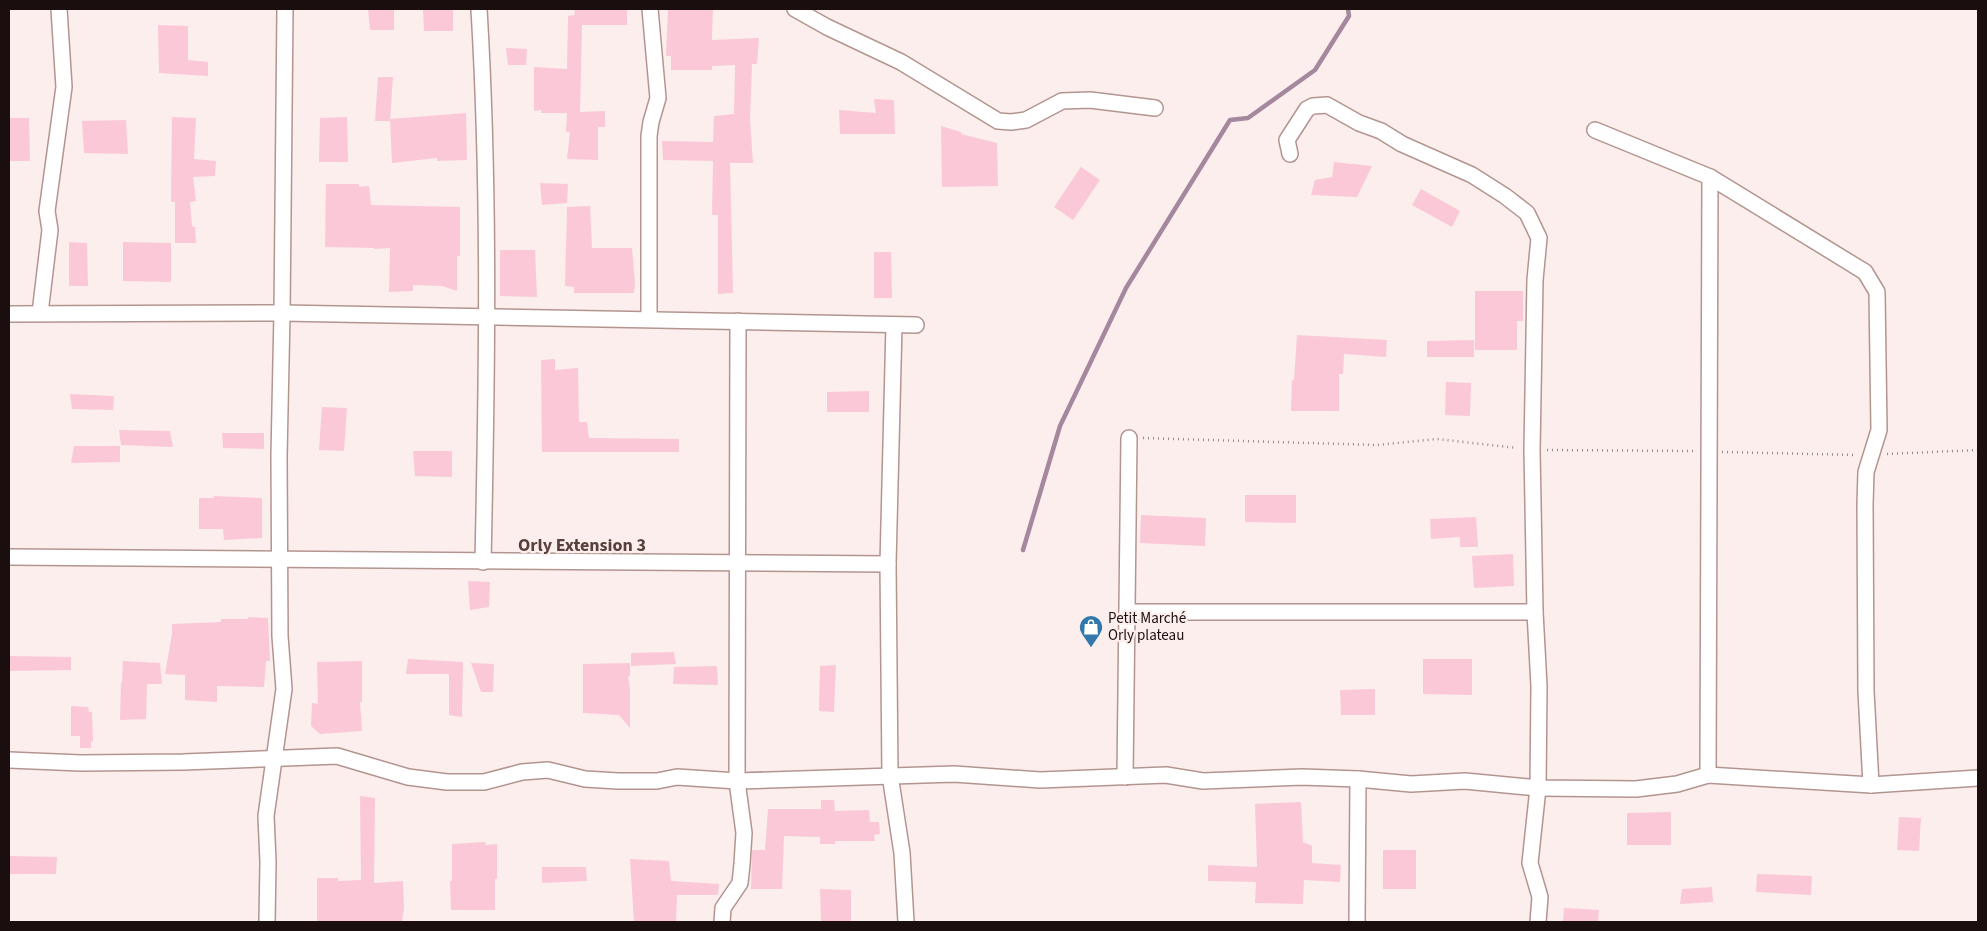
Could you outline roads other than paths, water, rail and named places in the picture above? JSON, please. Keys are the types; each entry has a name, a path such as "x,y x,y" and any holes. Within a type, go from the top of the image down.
{"street":[{"path":"40,313 50,230 47,211 64,87 59,9"},
{"path":"267,922 268,862 266,816 284,689 280,636 279,456 285,9"},
{"path":"479,9 484,89 488,317 483,562"},
{"path":"649,319 650,136 651,122 658,98 650,9"},
{"path":"795,9 827,27 901,62 998,121 1026,120 1062,101 1090,100 1155,108"},
{"path":"1290,154 1287,140 1301,116 1307,109 1313,106 1327,105 1358,123 1472,175 1527,213 1539,238 1534,280 1532,450 1535,612 1539,686 1538,788 1530,863 1540,898 1538,922"},
{"path":"1595,130 1710,177 1865,272 1878,292 1879,430 1866,472 1866,691 1871,785"},
{"path":"1708,775 1710,177"},
{"path":"9,314 282,313 916,325"},
{"path":"722,922 723,908 740,883 744,834 737,780 738,322"},
{"path":"894,325 888,564 890,775 902,853 906,922"},
{"path":"1125,777 1129,438"},
{"path":"9,557 888,564"},
{"path":"1127,612 1535,612"},
{"path":"9,760 81,763 183,762 337,756 408,777 447,782 484,782 522,772 548,770 585,779 618,781 657,781 678,777 737,780 954,774 1040,780 1166,775 1204,781 1302,777 1358,779 1411,784 1464,781 1538,788 1636,789 1677,784 1708,775 1871,785 1978,778"},
{"path":"1357,922 1358,779"}],"waterway":[{"path":"1023,550 1060,426 1126,288 1230,120 1248,118 1315,70 1349,16 1348,9"}],"place":[{"name":"Petit Marché Orly plateau","path":"1091,648"}],"district":[{"name":"Orly Extension 3","path":"582,545"}]}
